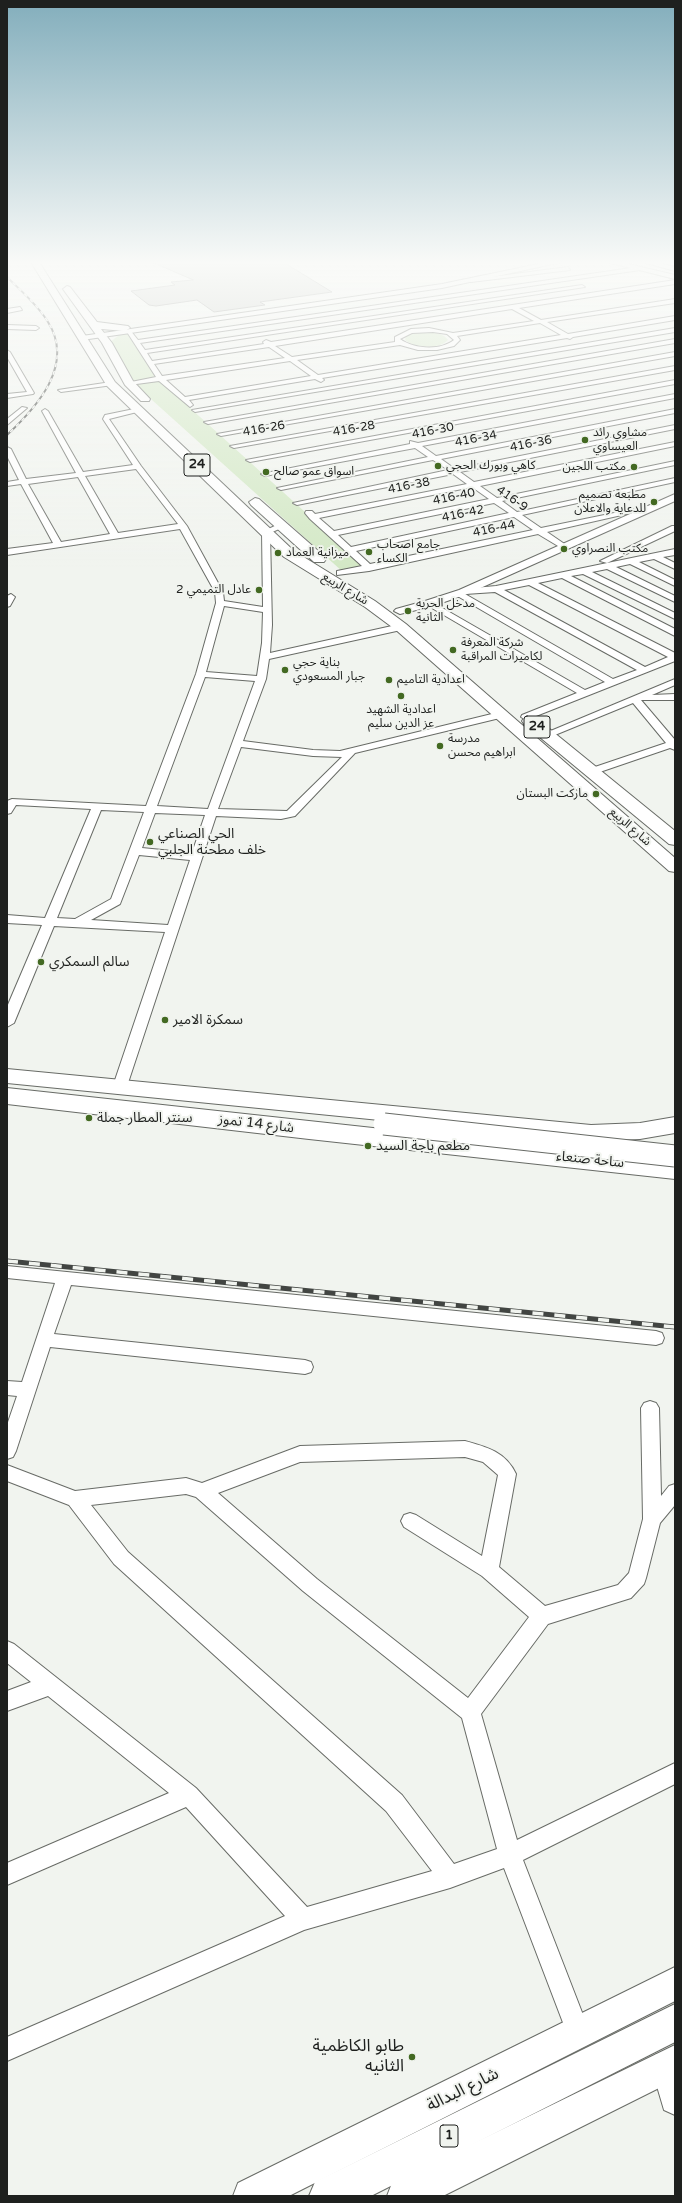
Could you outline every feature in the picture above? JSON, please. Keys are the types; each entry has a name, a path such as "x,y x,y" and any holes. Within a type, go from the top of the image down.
{"main road":[{"name":"شارع الربيع","path":"99,365 111,384 289,554 370,604 401,627 675,867"},
{"path":"118,365 129,383 157,409"},
{"name":"شارع الربيع","path":"247,494 312,555 400,611 595,776 622,809 675,843"},
{"path":"12,1076 120,1086"},
{"path":"12,1076 44,1087 92,1097 384,1124 675,1156"},
{"name":"ساحة صنعاء","path":"120,1086 591,1133 615,1134 675,1125"},
{"name":"شارع 14 تموز","path":"7,1096 308,1131 505,1151"},
{"path":"505,1151 500,1146 498,1139 500,1131 507,1125"},
{"name":"ساحة صنعاء","path":"505,1151 675,1170"},
{"name":"شارع البدالة","path":"250,2196 578,2033 675,1983"},
{"name":"1","path":"329,2196 675,2022"},
{"path":"404,2196 670,2064"}],"street":[{"path":"7,396 31,393 14,365"},
{"path":"152,365 161,379 370,568"},
{"path":"129,383 259,365"},
{"name":"416-9","path":"299,365 563,548"},
{"path":"183,399 393,365"},
{"path":"195,410 465,365 673,483"},
{"path":"208,422 541,365"},
{"path":"222,434 616,365"},
{"path":"623,365 675,392"},
{"name":"416-26","path":"234,446 675,368"},
{"name":"416-28","path":"250,460 675,382"},
{"path":"61,390 111,384"},
{"name":"416-30","path":"265,474 675,396"},
{"path":"7,423 24,408"},
{"path":"76,924 116,901 201,674 220,603 219,592 183,526 138,467 106,419 107,416 114,414 139,410"},
{"path":"45,411 115,536"},
{"name":"416-34","path":"289,495 434,458 675,411"},
{"name":"416-36","path":"289,495 454,472 675,427"},
{"name":"416-38","path":"313,517 675,444"},
{"path":"7,449 25,482 39,514 58,544"},
{"name":"416-40","path":"332,534 675,463"},
{"path":"7,484 138,467"},
{"name":"416-42","path":"350,550 516,514 673,483"},
{"path":"400,611 429,604 460,593 675,497"},
{"name":"416-44","path":"340,573 370,568 653,507"},
{"path":"7,552 183,526"},
{"path":"120,1086 174,929 212,812 238,744 260,679 264,657 266,610 266,532 282,526"},
{"path":"584,571 675,528"},
{"path":"460,593 496,589 675,552"},
{"path":"655,556 675,566"},
{"path":"631,561 675,583"},
{"path":"608,566 674,598"},
{"path":"584,571 675,616"},
{"path":"563,575 675,633"},
{"path":"530,582 675,657"},
{"path":"496,589 644,670"},
{"path":"460,593 612,683"},
{"path":"220,603 266,610"},
{"path":"429,604 585,694"},
{"path":"264,657 401,627"},
{"path":"526,717 675,657"},
{"path":"201,674 260,679"},
{"path":"546,735 675,682"},
{"path":"635,699 675,697"},
{"path":"595,776 674,745 635,699"},
{"path":"238,744 324,754 351,752 500,715"},
{"path":"7,811 12,802 281,816 291,814 345,760 351,752"},
{"path":"7,1023 97,807"},
{"path":"136,851 197,857"},
{"path":"7,920 174,929"},
{"path":"7,1272 656,1338"},
{"path":"7,1451 65,1278"},
{"path":"44,1340 305,1367"},
{"path":"7,1388 27,1390"},
{"path":"470,1712 542,1616 624,1592 637,1578 652,1519 650,1408"},
{"path":"202,1491 300,1454 465,1449 483,1454 499,1461 507,1474 489,1570"},
{"path":"7,1473 75,1499 186,1486 202,1491 310,1585 470,1712 510,1855 578,2033"},
{"path":"652,1519 675,1492"},
{"path":"75,1499 121,1558 394,1803 450,1877"},
{"path":"410,1521 489,1570 542,1616"},
{"path":"7,1651 189,1794 303,1919"},
{"path":"7,1701 50,1685"},
{"path":"7,2049 303,1919 450,1877 510,1855 675,1773"},
{"path":"7,1874 189,1794"},
{"path":"670,2064 675,2099"}],"green space":[{"path":"122,365 149,365 157,378 367,568 343,572 132,382"}],"railway":[{"path":"7,435 30,412 40,398 49,384 56,365"},
{"path":"7,1261 675,1327"}],"place":[{"name":"مشاوي رائد العيساوي","path":"585,440"},
{"name":"كاهي وبورك الحجي","path":"438,466"},
{"name":"مكتب اللجين","path":"634,467"},
{"name":"اسواق عمو صالح","path":"266,472"},
{"name":"مطبعة تصميم للدعاية والاعلان","path":"654,502"},
{"name":"مكتب النصراوي","path":"564,549"},
{"name":"جامع اصحاب الکساء","path":"369,552"},
{"name":"ميزانية العماد","path":"278,553"},
{"name":"عادل التميمي 2","path":"259,590"},
{"name":"مدخل الحرية الثانية","path":"408,611"},
{"name":"شركة المعرفة لكاميرات المراقبة","path":"453,650"},
{"name":"بناية حجي جبار المسعودي","path":"285,670"},
{"name":"اعدادية التاميم","path":"389,680"},
{"name":"اعدادية الشهيد عز الدين سليم","path":"401,696"},
{"name":"مدرسة ابراهيم محسن","path":"440,746"},
{"name":"ماركت البستان","path":"596,794"},
{"name":"الحي الصناعي خلف مطحنة الجلبي","path":"150,842"},
{"name":"سالم السمكري","path":"41,962"},
{"name":"سمكرة الامير","path":"165,1020"},
{"name":"سنتر المطار جملة","path":"89,1118"},
{"name":"مطعم باجة السيد","path":"368,1146"},
{"name":"طابو الكاظمية الثانيه","path":"412,2057"}]}
